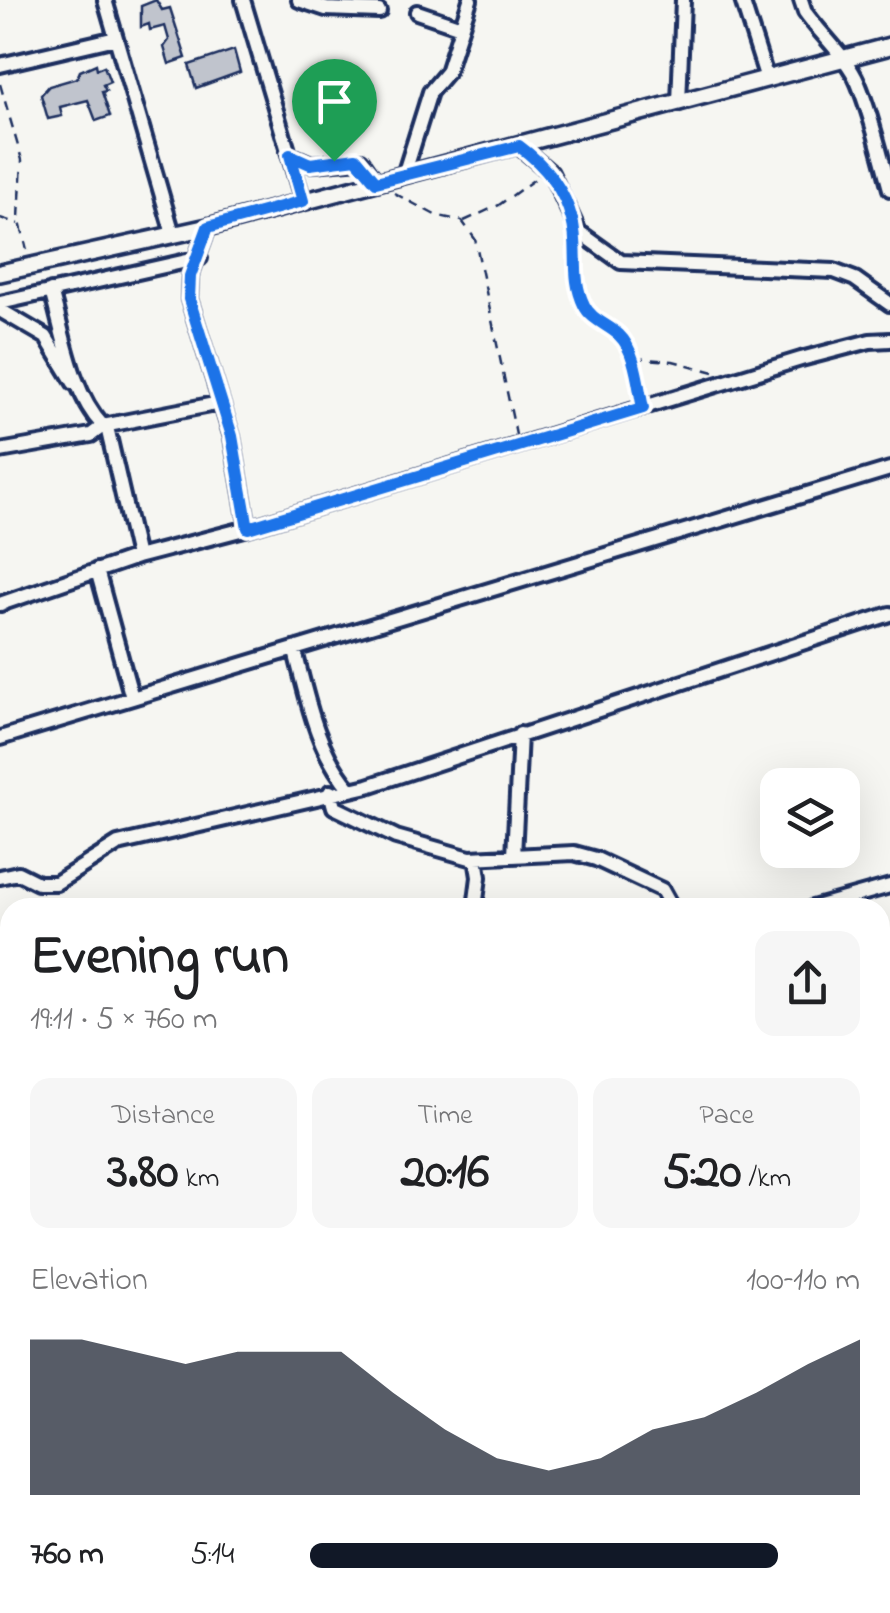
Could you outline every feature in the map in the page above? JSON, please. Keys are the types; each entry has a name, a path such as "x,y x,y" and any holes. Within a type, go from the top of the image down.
{"main road":[{"path":"0,273 208,227 890,46"}],"street":[{"path":"104,0 173,234"},
{"path":"299,0 326,9 378,11"},
{"path":"404,175 430,92 446,72 470,0"},
{"path":"678,103 683,0"},
{"path":"742,0 767,80"},
{"path":"801,0 805,12 857,80 871,114 890,189"},
{"path":"248,1 303,201"},
{"path":"417,12 460,27"},
{"path":"0,65 116,38"},
{"path":"519,146 547,168 579,232 625,264 834,271 854,279 890,304"},
{"path":"290,155 310,164 356,158 374,183"},
{"path":"208,227 200,258 190,276 189,299 232,436 248,528"},
{"path":"0,306 200,258"},
{"path":"51,291 81,393"},
{"path":"0,306 46,338 105,427 137,557"},
{"path":"0,604 137,557 248,528 852,345 890,340"},
{"path":"0,451 91,435 105,427 220,403"},
{"path":"0,738 890,470"},
{"path":"97,570 132,698"},
{"path":"0,877 18,873 38,883 56,883 118,844 350,789 890,614"},
{"path":"295,651 319,733 338,774 350,789"},
{"path":"514,856 520,734"},
{"path":"330,792 334,807 436,851 476,858 574,853 662,890 666,898"},
{"path":"476,858 476,898"},
{"path":"847,898 890,886"}],"path":[{"path":"0,84 22,160 20,224 30,266"},
{"path":"462,222 498,205 547,168"},
{"path":"374,183 418,202 436,215 462,222 475,239 493,307 518,446"},
{"path":"0,218 20,224"},
{"path":"573,221 575,276 582,301 588,312 620,336 632,358 643,408"},
{"path":"632,358 700,366 734,380"}],"building":[{"path":"156,0 162,10 170,8 186,58 169,64 164,47 169,40 165,26 150,30 149,24 141,27 141,6"},
{"path":"234,50 240,72 196,88 189,65"},
{"path":"96,64 97,69 104,66 110,82 103,85 106,91 102,92 110,116 96,121 88,100 60,107 62,116 48,119 41,95 49,86 77,78 80,71"}],"route":[{"path":"519,146 544,164 573,221 575,276 582,301 588,312 620,336 632,358 643,408 248,528 232,436 189,299 190,276 200,258 208,227 303,201 290,155 310,164 334,161 361,160 376,182 519,146"}]}
